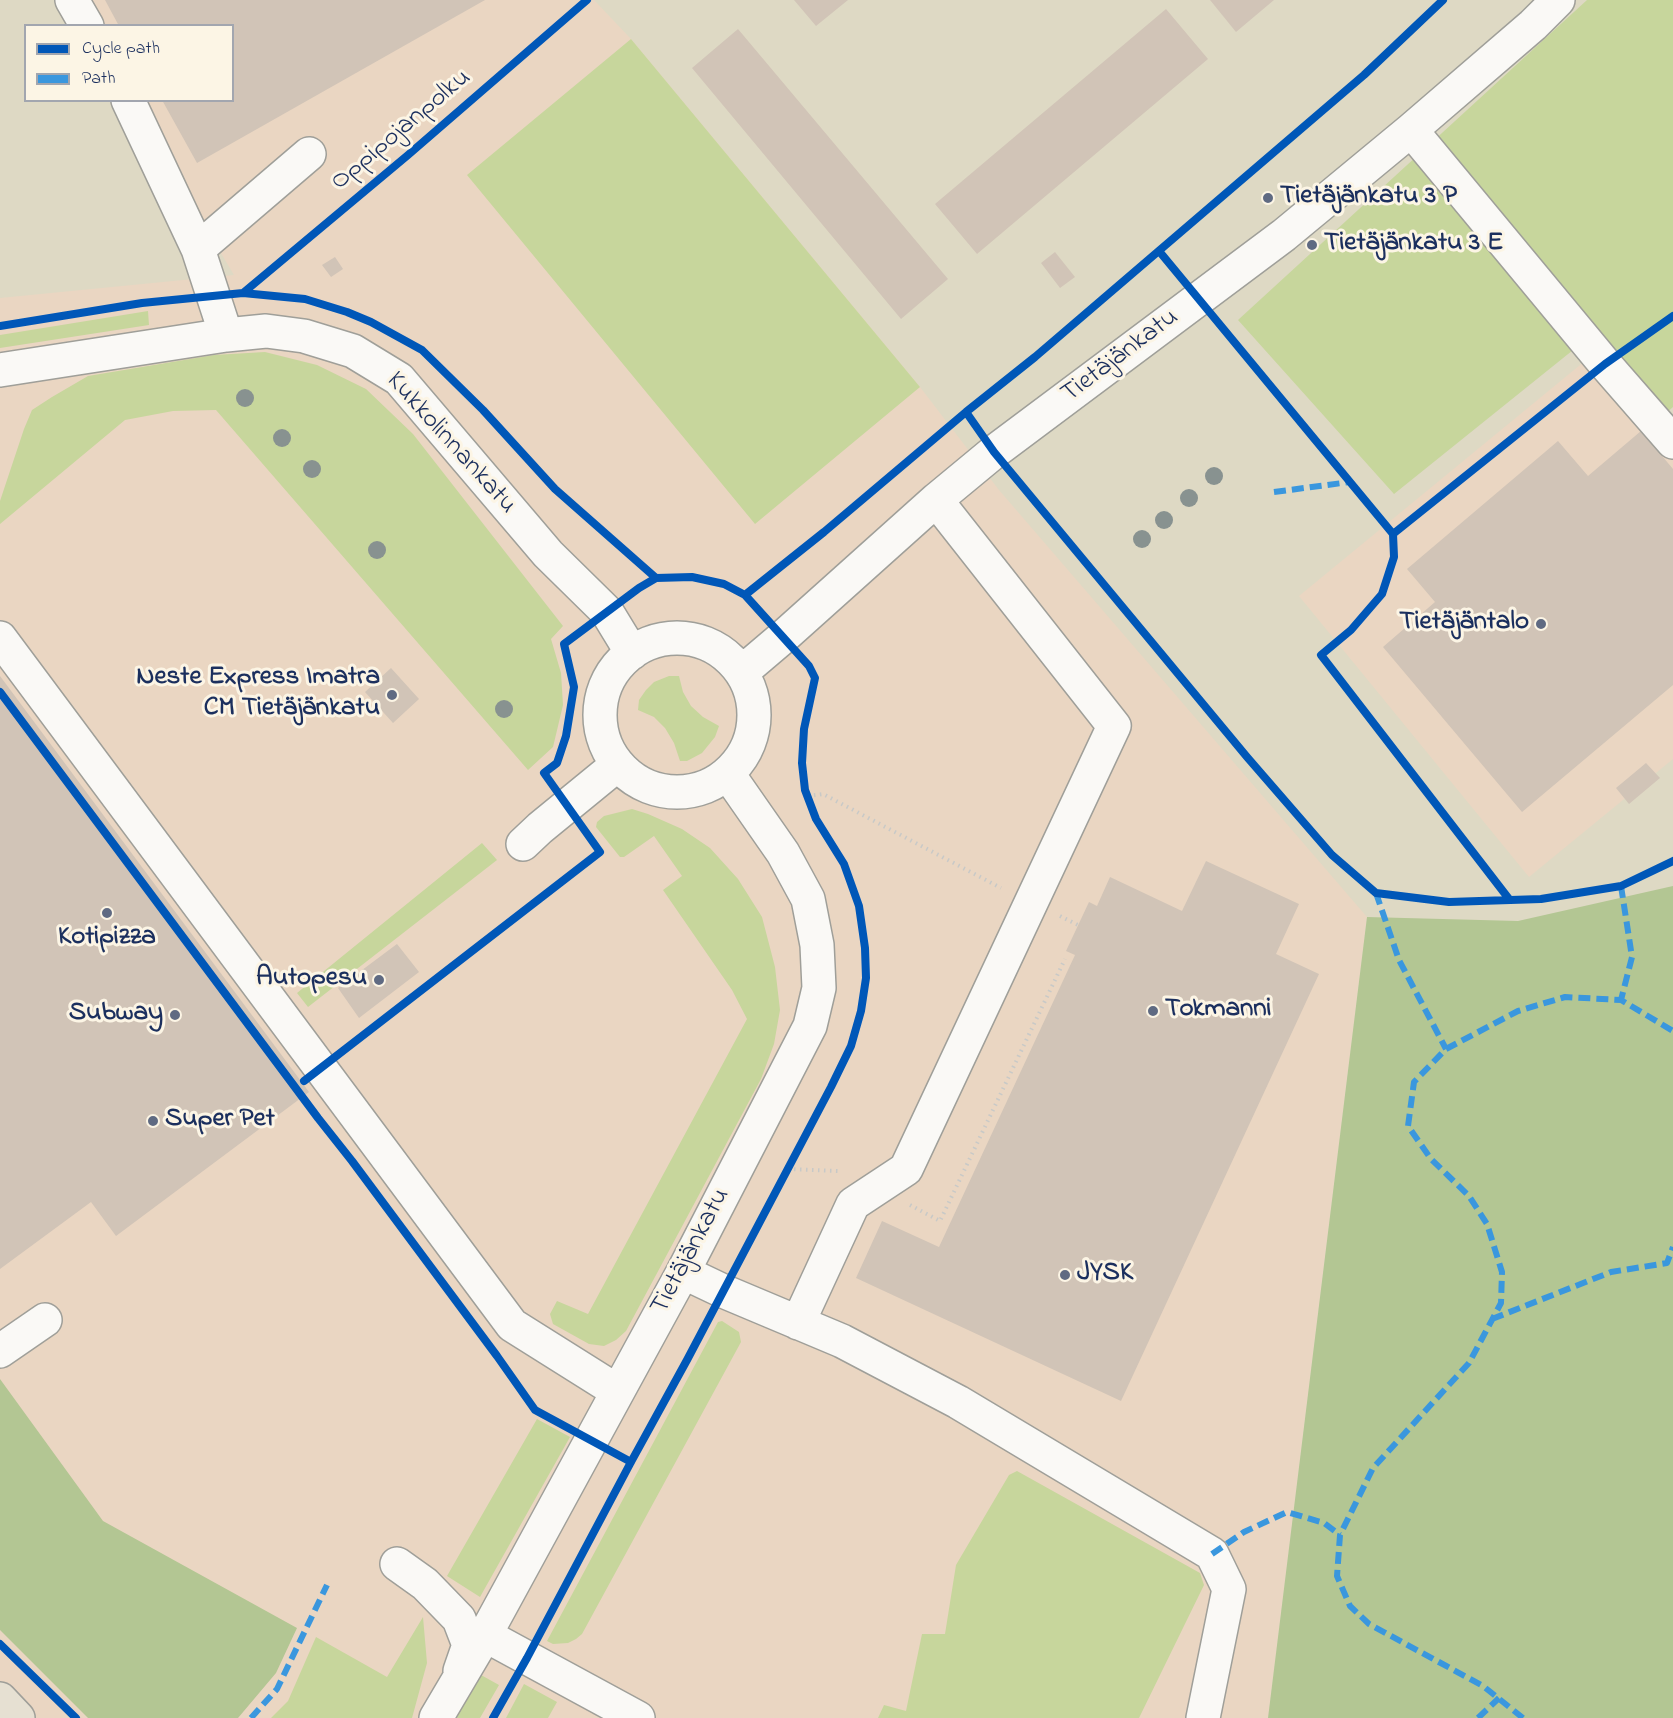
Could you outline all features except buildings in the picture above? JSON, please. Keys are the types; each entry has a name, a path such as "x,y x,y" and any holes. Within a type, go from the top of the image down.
{"main road":[{"path":"0,1699 18,1718"}],"street":[{"path":"72,0 86,24"},
{"name":"Tietäjänkatu","path":"741,672 936,500 994,452 1284,235 1411,130 1533,25 1558,0"},
{"path":"130,102 198,249 225,334"},
{"path":"1411,130 1673,442"},
{"path":"198,249 309,154"},
{"name":"Kukkolinnankatu","path":"0,370 225,334 266,331 304,336 353,351 399,379 548,554 607,612 632,653"},
{"path":"798,1323 853,1204 906,1170 1114,726 936,500"},
{"path":"0,638 512,1325 617,1392"},
{"path":"687,638 716,648 741,672 752,694 754,723 746,751 728,774 701,789 670,792 641,784 617,765 603,737 600,706 609,677 632,653 656,640 687,638"},
{"path":"523,844 617,765"},
{"name":"Tietäjänkatu","path":"436,1718 485,1635 683,1272 810,1026 819,988 817,945 808,899 783,853 728,774"},
{"path":"683,1272 842,1341 958,1402 1212,1554 1229,1589 1203,1718"},
{"path":"0,1351 45,1320"},
{"path":"396,1564 425,1584 459,1619 469,1645 455,1688"},
{"path":"485,1635 638,1718"}],"path":[{"path":"808,797 823,794 989,883 1078,925"},
{"path":"783,1179 794,1158"}],"shaded area":[{"path":"70,0 594,0 631,39 920,387 999,490 1367,917 1268,1718 0,1718 0,298 234,275 131,102 234,102 234,24 84,24"},
{"name":"Tietäjäntalo","path":"1591,356 1673,457 1673,759 1529,877 1299,596"}],"green space":[{"path":"1587,0 1673,0 1673,407 1664,415 1588,338 1394,494 1238,320"},
{"path":"631,39 920,387 755,524 467,175"},
{"path":"148,311 149,325 0,348 0,335"},
{"path":"265,352 317,365 366,389 413,434 563,626 551,639 561,673 563,705 553,747 528,770 216,410 173,411 125,420 0,524 0,501 24,429 32,410 52,397 88,376 214,355"},
{"path":"669,676 679,676 683,692 691,706 703,717 719,726 715,737 702,753 687,761 680,761 674,743 665,728 654,717 638,710 639,700 646,690 654,682"},
{"path":"632,809 682,829 710,848 738,879 762,917 775,967 780,1010 774,1044 761,1079 626,1331 616,1340 604,1346 589,1344 553,1324 550,1314 557,1301 588,1314 747,1019 732,990 663,890 682,876 654,836 624,857 620,857 596,827 597,822 604,816"},
{"path":"482,843 497,860 308,1007 297,993"},
{"path":"1673,886 1673,1718 1268,1718 1367,917 1518,921"},
{"path":"722,1321 739,1332 741,1342 582,1634 568,1643 553,1644 547,1641 718,1322"},
{"path":"0,1379 103,1521 297,1628 276,1673 238,1718 88,1718 0,1630"},
{"path":"537,1419 570,1437 480,1597 447,1576"},
{"path":"1017,1471 1200,1573 1204,1585 1139,1718 878,1718 884,1705 906,1711 922,1634 945,1634 956,1565 1009,1475"},
{"path":"423,1617 427,1663 412,1718 271,1718 288,1701 316,1637 387,1677"},
{"path":"481,1675 499,1685 480,1718 456,1718"},
{"path":"524,1684 557,1702 548,1718 506,1718"}],"marked path":[{"path":"1274,492 1350,482"},
{"path":"1621,886 1632,957 1621,1000"},
{"path":"1376,893 1399,960 1446,1049"},
{"path":"1523,1718 1483,1686 1369,1624 1350,1606 1337,1576 1340,1535 1373,1468 1469,1363 1501,1303 1502,1272 1487,1224 1469,1196 1431,1159 1408,1126 1414,1082 1446,1049 1518,1011 1565,997 1621,1000 1673,1031"},
{"path":"1492,1319 1611,1272 1667,1263 1673,1247"},
{"path":"1212,1554 1244,1532 1287,1512 1324,1523 1340,1535"},
{"path":"251,1718 277,1689 327,1585"},
{"path":"1478,1718 1499,1698"}],"cycle path":[{"name":"Oppipojanpolku","path":"243,293 408,155 587,0"},
{"path":"493,1718 687,1360 831,1087 851,1046 861,1011 866,978 865,948 859,906 844,864 816,819 805,790 802,763 804,729 815,678 809,666 745,595 1035,357 1364,75 1443,0"},
{"path":"1159,251 1393,534 1394,557 1382,594 1351,630 1321,655 1509,899"},
{"path":"0,326 142,303 243,293 305,299 347,312 371,322 422,350 483,410 555,489 656,578 692,577 724,584 745,595"},
{"path":"1393,534 1605,364 1673,316"},
{"path":"966,412 994,452 1247,757 1332,855 1376,893 1449,902 1541,899 1621,886 1673,861"},
{"path":"304,1081 600,852 544,773 557,763 566,736 574,687 564,644 656,578"},
{"path":"0,692 352,1161 535,1410 631,1462"},
{"path":"0,1644 76,1718"}],"place":[{"name":"Tietäjänkatu 3 P","path":"1268,198"},
{"name":"Tietäjänkatu 3 E","path":"1312,245"},
{"name":"Tietäjäntalo","path":"1541,624"},
{"name":"Neste Express Imatra CM Tietäjänkatu","path":"392,695"},
{"name":"Kotipizza","path":"107,913"},
{"name":"Autopesu","path":"379,980"},
{"name":"Tokmanni","path":"1153,1011"},
{"name":"Subway","path":"175,1015"},
{"name":"Super Pet","path":"153,1121"},
{"name":"JYSK","path":"1065,1275"}]}
